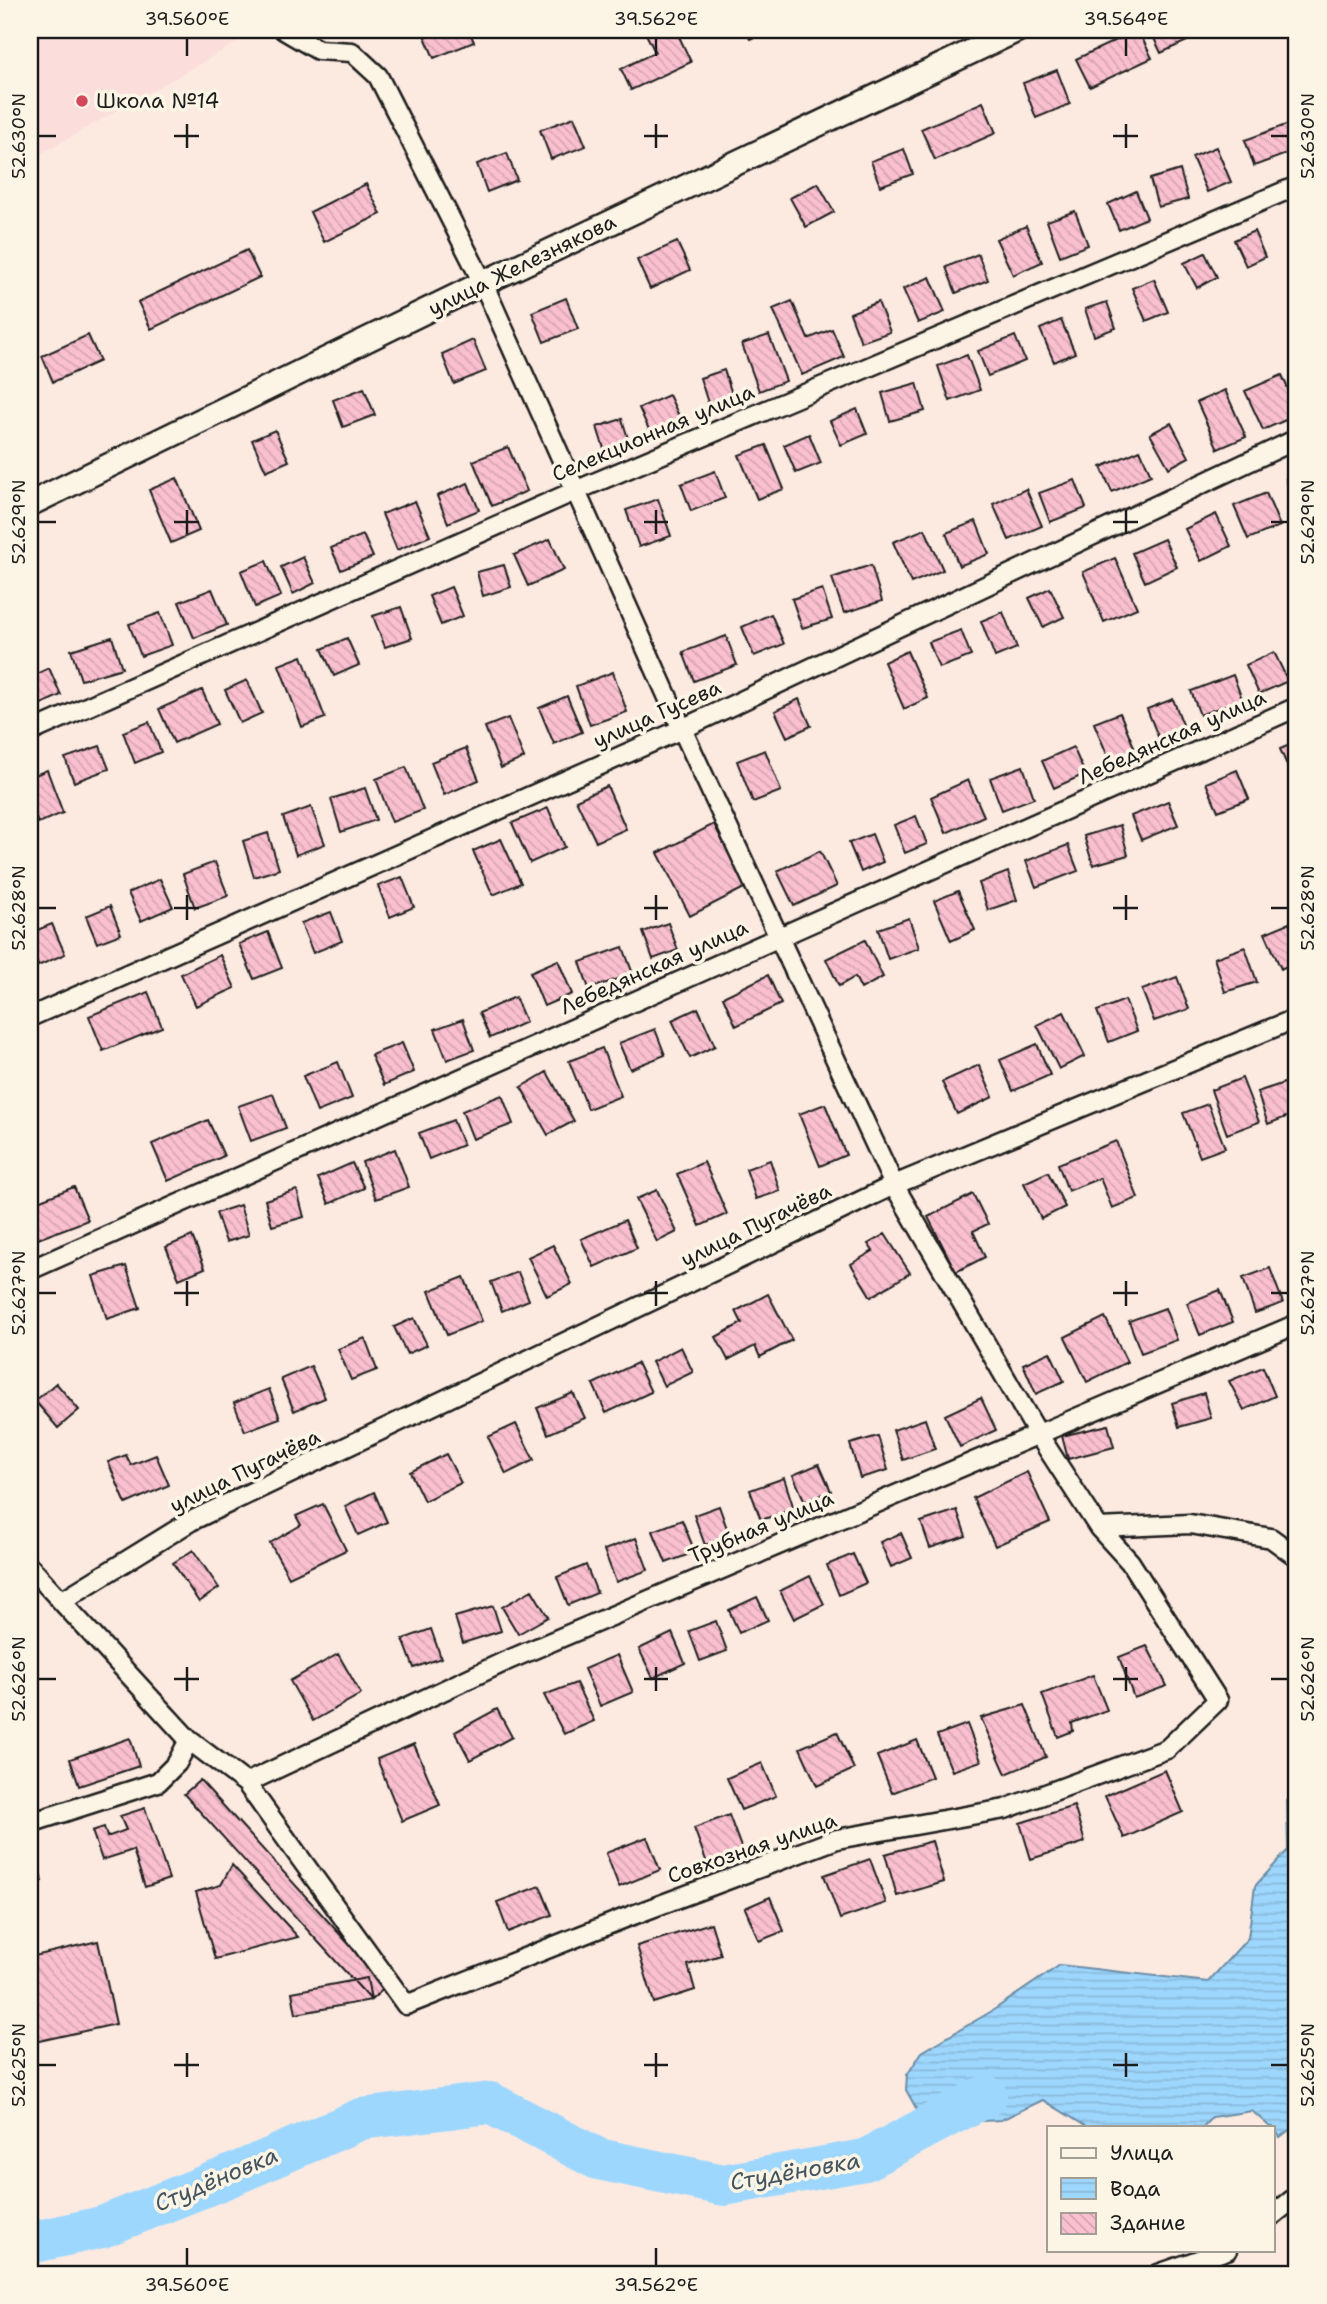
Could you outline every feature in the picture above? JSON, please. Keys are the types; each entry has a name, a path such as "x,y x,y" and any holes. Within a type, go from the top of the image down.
{"street":[{"path":"284,30 318,50 352,52 378,76 483,283 682,729 894,1185 1038,1434 1099,1528 1190,1524 1271,1538 1297,1556"},
{"name":"улица Железнякова","path":"30,505 483,283 1017,30"},
{"name":"Селекционная улица","path":"30,732 575,491 1297,186"},
{"name":"улица Гусева","path":"30,1017 682,729 1297,439"},
{"name":"Лебедянская улица","path":"30,1270 1297,707"},
{"name":"улица Пугачёва","path":"63,1600 191,1521 894,1185 1297,1017"},
{"name":"Трубная улица","path":"246,1783 506,1661 1297,1324"},
{"name":"Совхозная улица","path":"30,1567 63,1600 189,1741 246,1783 406,2006 625,1917 837,1839 1005,1809 1167,1749 1218,1700 1130,1562 1099,1528"},
{"path":"30,1823 158,1782 177,1763 189,1741"},
{"path":"1274,2214 1297,2196"},
{"path":"1158,2274 1221,2252"}],"shaded area":[{"name":"Школа №14","path":"30,30 236,30 238,42 30,160"}],"water":[{"path":"1297,1791 1297,2124 1280,2137 1274,2126 1269,2126 1252,2111 1212,2117 1204,2126 1085,2126 1043,2100 1001,2120 925,2124 906,2090 907,2075 922,2052 992,2011 1060,1965 1208,1982 1248,1938 1255,1886 1288,1850 1287,1800"}],"building":[{"path":"422,30 469,30 474,42 434,58"},
{"path":"655,30 676,30 691,62 631,90 621,69 655,52 646,34"},
{"path":"745,30 771,30 750,39"},
{"path":"1138,30 1152,58 1090,87 1076,59"},
{"path":"1150,30 1211,30 1161,53"},
{"path":"1057,70 1070,104 1036,118 1023,83"},
{"path":"983,102 996,133 935,160 921,129"},
{"path":"574,117 586,146 551,159 540,130"},
{"path":"1291,123 1297,140 1297,150 1254,166 1245,140"},
{"path":"1216,147 1231,182 1207,192 1192,157"},
{"path":"904,149 913,174 880,186 871,161"},
{"path":"507,153 517,180 487,192 477,164"},
{"path":"1180,170 1188,199 1158,207 1150,179"},
{"path":"818,183 834,212 806,227 790,198"},
{"path":"366,184 381,214 324,242 310,212"},
{"path":"1136,191 1147,218 1119,230 1108,204"},
{"path":"1075,211 1088,245 1060,256 1047,221"},
{"path":"1026,226 1042,262 1013,275 996,239"},
{"path":"1254,231 1265,257 1246,266 1234,240"},
{"path":"677,242 690,270 650,289 637,260"},
{"path":"247,250 260,277 151,329 138,302"},
{"path":"1205,253 1217,277 1197,288 1184,263"},
{"path":"978,254 988,280 956,293 946,267"},
{"path":"930,277 945,312 918,323 903,289"},
{"path":"1154,279 1168,312 1146,321 1132,288"},
{"path":"566,298 578,329 544,342 532,312"},
{"path":"792,301 808,339 832,329 844,357 802,375 773,309"},
{"path":"878,302 890,332 861,342 850,313"},
{"path":"1107,302 1116,328 1094,336 1085,309"},
{"path":"1061,320 1075,353 1054,362 1040,329"},
{"path":"88,335 100,361 53,382 42,356"},
{"path":"769,335 786,381 759,391 742,344"},
{"path":"1015,336 1025,361 988,376 978,351"},
{"path":"473,340 486,371 454,384 442,354"},
{"path":"967,355 980,390 950,401 938,366"},
{"path":"724,370 733,397 709,406 700,378"},
{"path":"1282,375 1297,409 1297,415 1263,430 1245,391"},
{"path":"917,383 925,411 890,421 882,393"},
{"path":"364,388 375,415 343,427 333,400"},
{"path":"1225,390 1246,437 1218,449 1197,402"},
{"path":"669,395 681,420 651,434 639,408"},
{"path":"857,409 867,434 841,445 830,421"},
{"path":"622,419 630,445 605,452 597,427"},
{"path":"1171,423 1189,457 1169,468 1150,434"},
{"path":"275,430 289,461 266,471 252,440"},
{"path":"809,434 821,463 796,473 784,445"},
{"path":"766,445 784,489 757,499 739,455"},
{"path":"508,447 527,491 492,506 473,461"},
{"path":"1140,450 1151,475 1112,492 1101,467"},
{"path":"715,471 725,498 691,511 681,484"},
{"path":"1297,476 1297,505 1294,506 1286,479"},
{"path":"177,478 199,531 171,543 149,490"},
{"path":"1075,480 1086,508 1050,522 1039,493"},
{"path":"468,483 479,510 448,523 437,496"},
{"path":"1026,489 1042,526 1009,540 993,504"},
{"path":"1266,493 1280,526 1248,539 1234,506"},
{"path":"658,499 671,536 639,547 626,510"},
{"path":"415,501 430,536 397,550 382,514"},
{"path":"1216,514 1231,546 1201,561 1185,529"},
{"path":"976,521 989,554 959,566 946,533"},
{"path":"925,529 943,570 911,583 893,542"},
{"path":"363,535 373,557 341,570 331,548"},
{"path":"550,539 564,570 528,586 514,555"},
{"path":"1164,539 1177,567 1145,582 1132,553"},
{"path":"303,557 315,583 293,594 281,567"},
{"path":"1115,558 1137,608 1104,622 1083,572"},
{"path":"266,561 281,596 255,607 241,571"},
{"path":"504,565 511,587 483,596 477,572"},
{"path":"871,565 882,601 844,613 832,578"},
{"path":"451,587 463,616 441,625 429,596"},
{"path":"1050,588 1064,617 1043,627 1029,598"},
{"path":"212,589 227,625 194,638 179,602"},
{"path":"822,589 832,619 802,628 792,599"},
{"path":"401,607 412,638 385,647 373,616"},
{"path":"1003,612 1017,648 995,657 981,621"},
{"path":"160,613 172,645 141,656 129,624"},
{"path":"771,614 784,644 754,656 742,627"},
{"path":"961,630 971,656 939,668 929,642"},
{"path":"726,636 737,665 694,681 683,652"},
{"path":"112,637 122,668 81,680 71,650"},
{"path":"347,638 359,665 334,676 322,649"},
{"path":"907,651 928,698 904,709 884,662"},
{"path":"1274,652 1288,681 1259,694 1246,665"},
{"path":"302,656 325,718 302,727 279,665"},
{"path":"49,668 61,695 35,707 30,696 30,677"},
{"path":"613,672 627,712 590,725 576,686"},
{"path":"1233,675 1242,699 1200,715 1191,691"},
{"path":"247,680 262,713 240,723 225,690"},
{"path":"202,690 217,724 174,743 159,709"},
{"path":"567,696 582,732 554,744 539,708"},
{"path":"799,699 811,726 787,737 775,711"},
{"path":"1173,699 1185,730 1159,739 1147,709"},
{"path":"1120,713 1137,754 1111,764 1094,723"},
{"path":"508,718 524,758 501,768 485,727"},
{"path":"149,722 161,752 135,763 123,732"},
{"path":"1297,742 1297,777 1293,779 1280,749"},
{"path":"100,746 109,769 74,782 65,758"},
{"path":"1073,747 1085,774 1054,788 1042,761"},
{"path":"466,748 479,780 444,795 431,762"},
{"path":"765,750 781,791 753,802 737,761"},
{"path":"1023,766 1034,798 1002,810 990,778"},
{"path":"406,767 423,810 392,822 376,779"},
{"path":"47,770 63,813 38,823 30,803 30,777"},
{"path":"1237,770 1249,799 1218,811 1206,783"},
{"path":"968,780 984,816 946,833 931,797"},
{"path":"607,786 626,829 596,842 576,800"},
{"path":"365,788 376,820 341,832 331,799"},
{"path":"1168,801 1178,825 1141,840 1131,816"},
{"path":"311,807 325,844 296,855 283,817"},
{"path":"548,808 565,847 530,863 512,823"},
{"path":"916,816 927,844 905,853 894,825"},
{"path":"714,824 746,887 690,916 658,853"},
{"path":"1120,825 1128,855 1093,865 1084,836"},
{"path":"268,833 279,869 254,877 243,841"},
{"path":"872,834 883,862 861,872 849,843"},
{"path":"501,839 521,883 493,895 473,851"},
{"path":"1068,845 1078,871 1036,887 1026,861"},
{"path":"820,851 837,886 794,906 777,871"},
{"path":"215,862 228,896 195,908 183,874"},
{"path":"1008,872 1017,900 988,910 979,883"},
{"path":"402,877 414,907 390,917 378,886"},
{"path":"160,879 173,907 141,921 128,893"},
{"path":"958,891 975,930 951,941 934,901"},
{"path":"110,906 121,934 97,943 86,916"},
{"path":"331,912 342,941 313,953 301,923"},
{"path":"909,918 919,948 888,959 878,929"},
{"path":"668,923 678,950 653,959 643,932"},
{"path":"1289,923 1297,941 1297,961 1281,969 1265,933"},
{"path":"52,924 65,954 38,966 30,947 30,933"},
{"path":"268,932 282,968 254,979 239,944"},
{"path":"865,940 883,977 861,989 855,977 839,986 826,959"},
{"path":"623,947 633,974 589,989 580,962"},
{"path":"1245,947 1257,982 1225,992 1214,958"},
{"path":"220,955 235,988 196,1006 181,974"},
{"path":"558,960 572,994 544,1006 530,972"},
{"path":"768,975 781,1004 736,1026 723,997"},
{"path":"1177,977 1189,1009 1154,1021 1142,990"},
{"path":"148,992 162,1027 103,1051 89,1016"},
{"path":"515,997 526,1022 490,1038 479,1013"},
{"path":"1125,1000 1137,1031 1109,1042 1097,1011"},
{"path":"698,1008 715,1046 690,1058 672,1020"},
{"path":"1064,1012 1085,1056 1059,1069 1037,1025"},
{"path":"463,1019 474,1050 447,1060 435,1029"},
{"path":"655,1029 665,1055 630,1069 619,1043"},
{"path":"402,1043 414,1072 384,1085 371,1055"},
{"path":"1037,1044 1050,1075 1013,1091 1000,1060"},
{"path":"602,1048 621,1096 588,1109 569,1061"},
{"path":"338,1062 352,1098 317,1112 303,1076"},
{"path":"979,1065 993,1097 957,1114 942,1082"},
{"path":"547,1072 574,1121 548,1135 521,1087"},
{"path":"1242,1078 1259,1122 1227,1134 1211,1090"},
{"path":"1287,1082 1297,1113 1268,1124 1257,1092"},
{"path":"273,1094 286,1128 251,1141 238,1106"},
{"path":"502,1095 513,1124 473,1139 462,1111"},
{"path":"825,1104 846,1155 820,1166 799,1114"},
{"path":"1208,1104 1225,1148 1200,1157 1183,1113"},
{"path":"208,1120 224,1156 168,1181 152,1144"},
{"path":"453,1120 463,1145 429,1159 419,1133"},
{"path":"1116,1141 1138,1198 1112,1208 1100,1178 1068,1191 1058,1164"},
{"path":"395,1149 409,1187 376,1199 362,1162"},
{"path":"770,1160 780,1191 756,1199 746,1169"},
{"path":"704,1162 727,1214 700,1226 677,1174"},
{"path":"352,1163 364,1188 329,1204 318,1178"},
{"path":"1048,1172 1065,1207 1041,1219 1024,1183"},
{"path":"74,1187 88,1220 30,1242 30,1204"},
{"path":"297,1190 304,1217 272,1226 265,1200"},
{"path":"657,1190 677,1232 657,1242 636,1199"},
{"path":"973,1194 988,1224 973,1231 985,1257 956,1272 928,1217"},
{"path":"240,1205 249,1235 226,1242 216,1213"},
{"path":"625,1220 637,1248 594,1267 581,1239"},
{"path":"885,1234 910,1273 871,1297 851,1264 873,1251 868,1244"},
{"path":"192,1236 205,1268 179,1279 166,1247"},
{"path":"1297,1242 1297,1264 1290,1244"},
{"path":"553,1245 572,1284 547,1296 528,1257"},
{"path":"126,1266 140,1308 107,1319 93,1276"},
{"path":"1270,1268 1283,1303 1255,1313 1243,1278"},
{"path":"518,1272 529,1300 502,1311 491,1282"},
{"path":"464,1277 482,1321 447,1335 429,1291"},
{"path":"1220,1290 1233,1322 1200,1335 1187,1303"},
{"path":"768,1294 792,1340 760,1357 755,1346 728,1360 716,1337 742,1323 736,1311"},
{"path":"1165,1308 1177,1340 1141,1353 1129,1321"},
{"path":"1105,1317 1127,1362 1087,1382 1065,1337"},
{"path":"414,1318 427,1345 407,1354 394,1327"},
{"path":"365,1338 377,1370 351,1380 338,1349"},
{"path":"681,1347 693,1372 664,1386 652,1362"},
{"path":"1050,1352 1064,1381 1036,1394 1023,1364"},
{"path":"637,1363 651,1392 606,1413 593,1384"},
{"path":"311,1366 325,1398 294,1411 281,1379"},
{"path":"1263,1367 1275,1396 1244,1410 1229,1381"},
{"path":"56,1383 79,1410 58,1428 35,1401"},
{"path":"269,1389 280,1418 245,1431 234,1403"},
{"path":"573,1393 585,1418 548,1434 537,1408"},
{"path":"1204,1393 1211,1418 1179,1427 1172,1403"},
{"path":"981,1398 996,1430 960,1447 945,1415"},
{"path":"925,1419 935,1449 903,1460 893,1430"},
{"path":"516,1424 534,1460 506,1474 488,1437"},
{"path":"1108,1425 1114,1447 1068,1459 1062,1436"},
{"path":"878,1436 888,1470 860,1478 850,1444"},
{"path":"446,1454 461,1483 424,1501 410,1472"},
{"path":"126,1455 131,1465 156,1455 169,1485 126,1504 108,1462"},
{"path":"819,1464 831,1491 805,1502 793,1475"},
{"path":"1027,1472 1050,1522 995,1546 973,1498"},
{"path":"784,1478 794,1509 761,1520 750,1490"},
{"path":"374,1492 387,1522 358,1535 345,1506"},
{"path":"323,1504 346,1550 289,1577 270,1543 301,1525 296,1516"},
{"path":"719,1506 730,1537 705,1545 694,1515"},
{"path":"957,1510 966,1536 930,1548 921,1522"},
{"path":"682,1520 695,1552 666,1563 653,1531"},
{"path":"901,1533 912,1558 891,1567 880,1542"},
{"path":"636,1538 648,1570 616,1582 604,1550"},
{"path":"193,1550 219,1588 199,1602 173,1563"},
{"path":"853,1554 866,1583 839,1595 827,1565"},
{"path":"586,1565 597,1593 568,1605 557,1577"},
{"path":"810,1576 824,1604 794,1619 780,1591"},
{"path":"532,1590 548,1617 518,1634 502,1607"},
{"path":"757,1597 768,1620 739,1633 729,1610"},
{"path":"493,1606 501,1631 463,1643 455,1617"},
{"path":"716,1621 727,1651 700,1661 689,1631"},
{"path":"431,1629 441,1658 414,1668 403,1639"},
{"path":"672,1633 685,1663 653,1678 639,1649"},
{"path":"1147,1646 1167,1686 1134,1698 1119,1657"},
{"path":"338,1654 361,1694 313,1721 290,1681"},
{"path":"617,1655 633,1692 600,1706 584,1669"},
{"path":"1093,1675 1107,1710 1072,1723 1073,1731 1058,1737 1042,1694"},
{"path":"576,1683 594,1721 564,1734 544,1695"},
{"path":"1025,1705 1046,1757 1006,1774 981,1718"},
{"path":"497,1709 512,1737 470,1760 455,1732"},
{"path":"967,1724 981,1761 952,1771 937,1735"},
{"path":"837,1732 854,1769 817,1786 800,1748"},
{"path":"130,1738 139,1766 79,1786 70,1759"},
{"path":"917,1740 932,1777 892,1793 877,1756"},
{"path":"414,1744 440,1805 402,1821 377,1759"},
{"path":"762,1763 776,1796 741,1810 727,1778"},
{"path":"1165,1770 1183,1812 1124,1838 1105,1796"},
{"path":"200,1780 387,1986 371,2000 184,1794"},
{"path":"1074,1806 1085,1842 1031,1859 1020,1823"},
{"path":"145,1808 169,1879 145,1887 133,1850 102,1860 92,1831 104,1827 107,1837 126,1830 120,1816"},
{"path":"729,1815 742,1850 707,1863 694,1828"},
{"path":"647,1837 660,1870 619,1887 606,1853"},
{"path":"932,1841 944,1882 897,1896 885,1854"},
{"path":"35,1850 42,1881 30,1884 30,1851"},
{"path":"870,1859 886,1903 840,1919 824,1875"},
{"path":"232,1865 298,1937 215,1959 196,1892 221,1885"},
{"path":"540,1886 552,1915 508,1932 497,1902"},
{"path":"770,1897 784,1931 759,1941 745,1908"},
{"path":"711,1923 721,1955 688,1965 695,1990 654,2003 637,1946"},
{"path":"98,1941 116,2024 30,2043 30,1957"},
{"path":"367,1978 371,2000 296,2014 292,1992"}],"waterway":[{"name":"Студёновка","path":"30,2243 102,2227 230,2176 361,2119 490,2103 598,2159 724,2185 865,2160 986,2096"}],"place":[{"name":"Школа №14","path":"82,101"}]}
